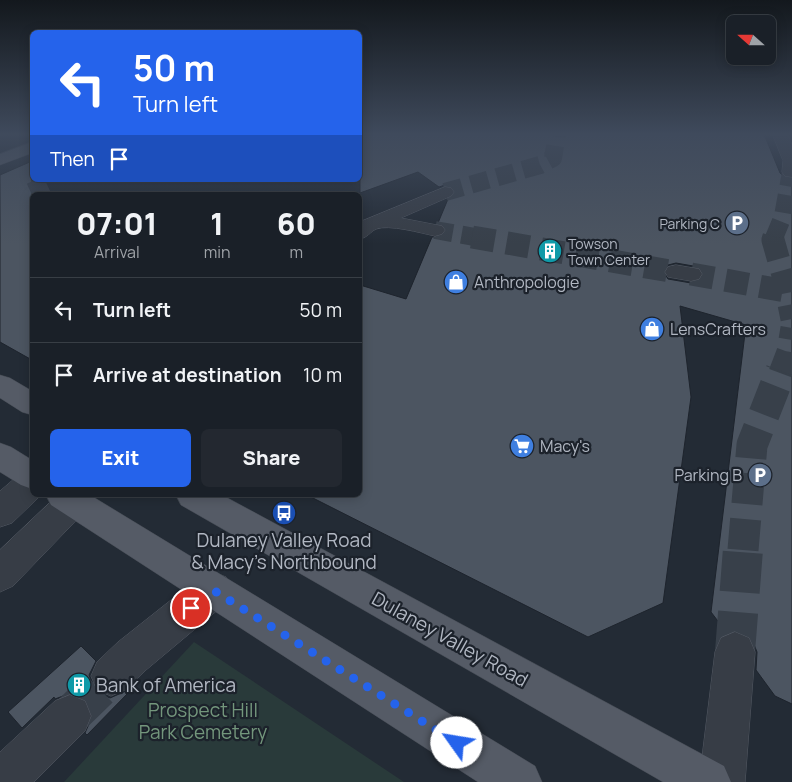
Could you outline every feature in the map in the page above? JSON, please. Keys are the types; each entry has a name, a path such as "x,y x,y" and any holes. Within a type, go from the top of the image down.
{"main road":[{"path":"0,385 30,403"},
{"path":"0,456 30,475"},
{"path":"72,497 213,590 519,782"},
{"name":"Dulaney Valley Road","path":"196,497 708,782"}],"lane":[{"path":"363,228 445,192"},
{"path":"363,228 390,222 435,230"},
{"path":"0,512 30,485"},
{"path":"0,574 72,497"},
{"path":"111,676 132,656 213,590"},
{"path":"722,782 735,652"},
{"path":"2,782 70,716"}],"green space":[{"name":"Prospect Hill Park Cemetery","path":"194,642 404,782 64,782"}],"building":[{"path":"8,171 30,171 30,182 32,182 32,192 30,192 30,359 0,342 0,175"},
{"path":"362,171 779,171 785,178 792,179 792,704 775,696 756,670 757,652 751,637 736,630 727,633 711,612 746,325 680,306 691,397 663,603 588,637 311,497 362,497 362,286 406,299 432,237 443,236 446,231 444,225 438,223 448,199 456,192 451,186 439,187 418,172 360,192","holes":["676,263 699,267 704,275 699,281 691,283 668,279 663,271 668,265"]},
{"name":"Bank of America","path":"81,646 96,661 89,675 95,691 110,698 126,691 128,693 87,735 85,733 93,715 86,699 71,693 55,699 54,697 22,728 8,712"}],"tunnel":[{"path":"445,192 517,171"},
{"path":"774,238 783,216 791,172"},
{"path":"36,182 41,192"},
{"path":"435,230 480,238"},
{"path":"472,237 676,272"},
{"path":"774,237 773,240 783,275 792,319"},
{"path":"691,274 786,291"},
{"path":"780,373 788,352 792,328"},
{"path":"743,550 752,445 781,371"},
{"path":"735,652 743,549"},
{"path":"70,716 111,676"}],"place":[{"name":"Parking C","path":"737,223"},
{"name":"Towson Town Center","path":"550,251"},
{"name":"Anthropologie","path":"456,282"},
{"name":"LensCrafters","path":"652,329"},
{"name":"Macy's","path":"522,446"},
{"name":"Parking B","path":"760,475"},
{"name":"Dulaney Valley Road & Macy's Northbound","path":"284,513"},
{"name":"Bank of America","path":"79,685"}],"route":[{"path":"191,608 213,590 457,743"}]}
